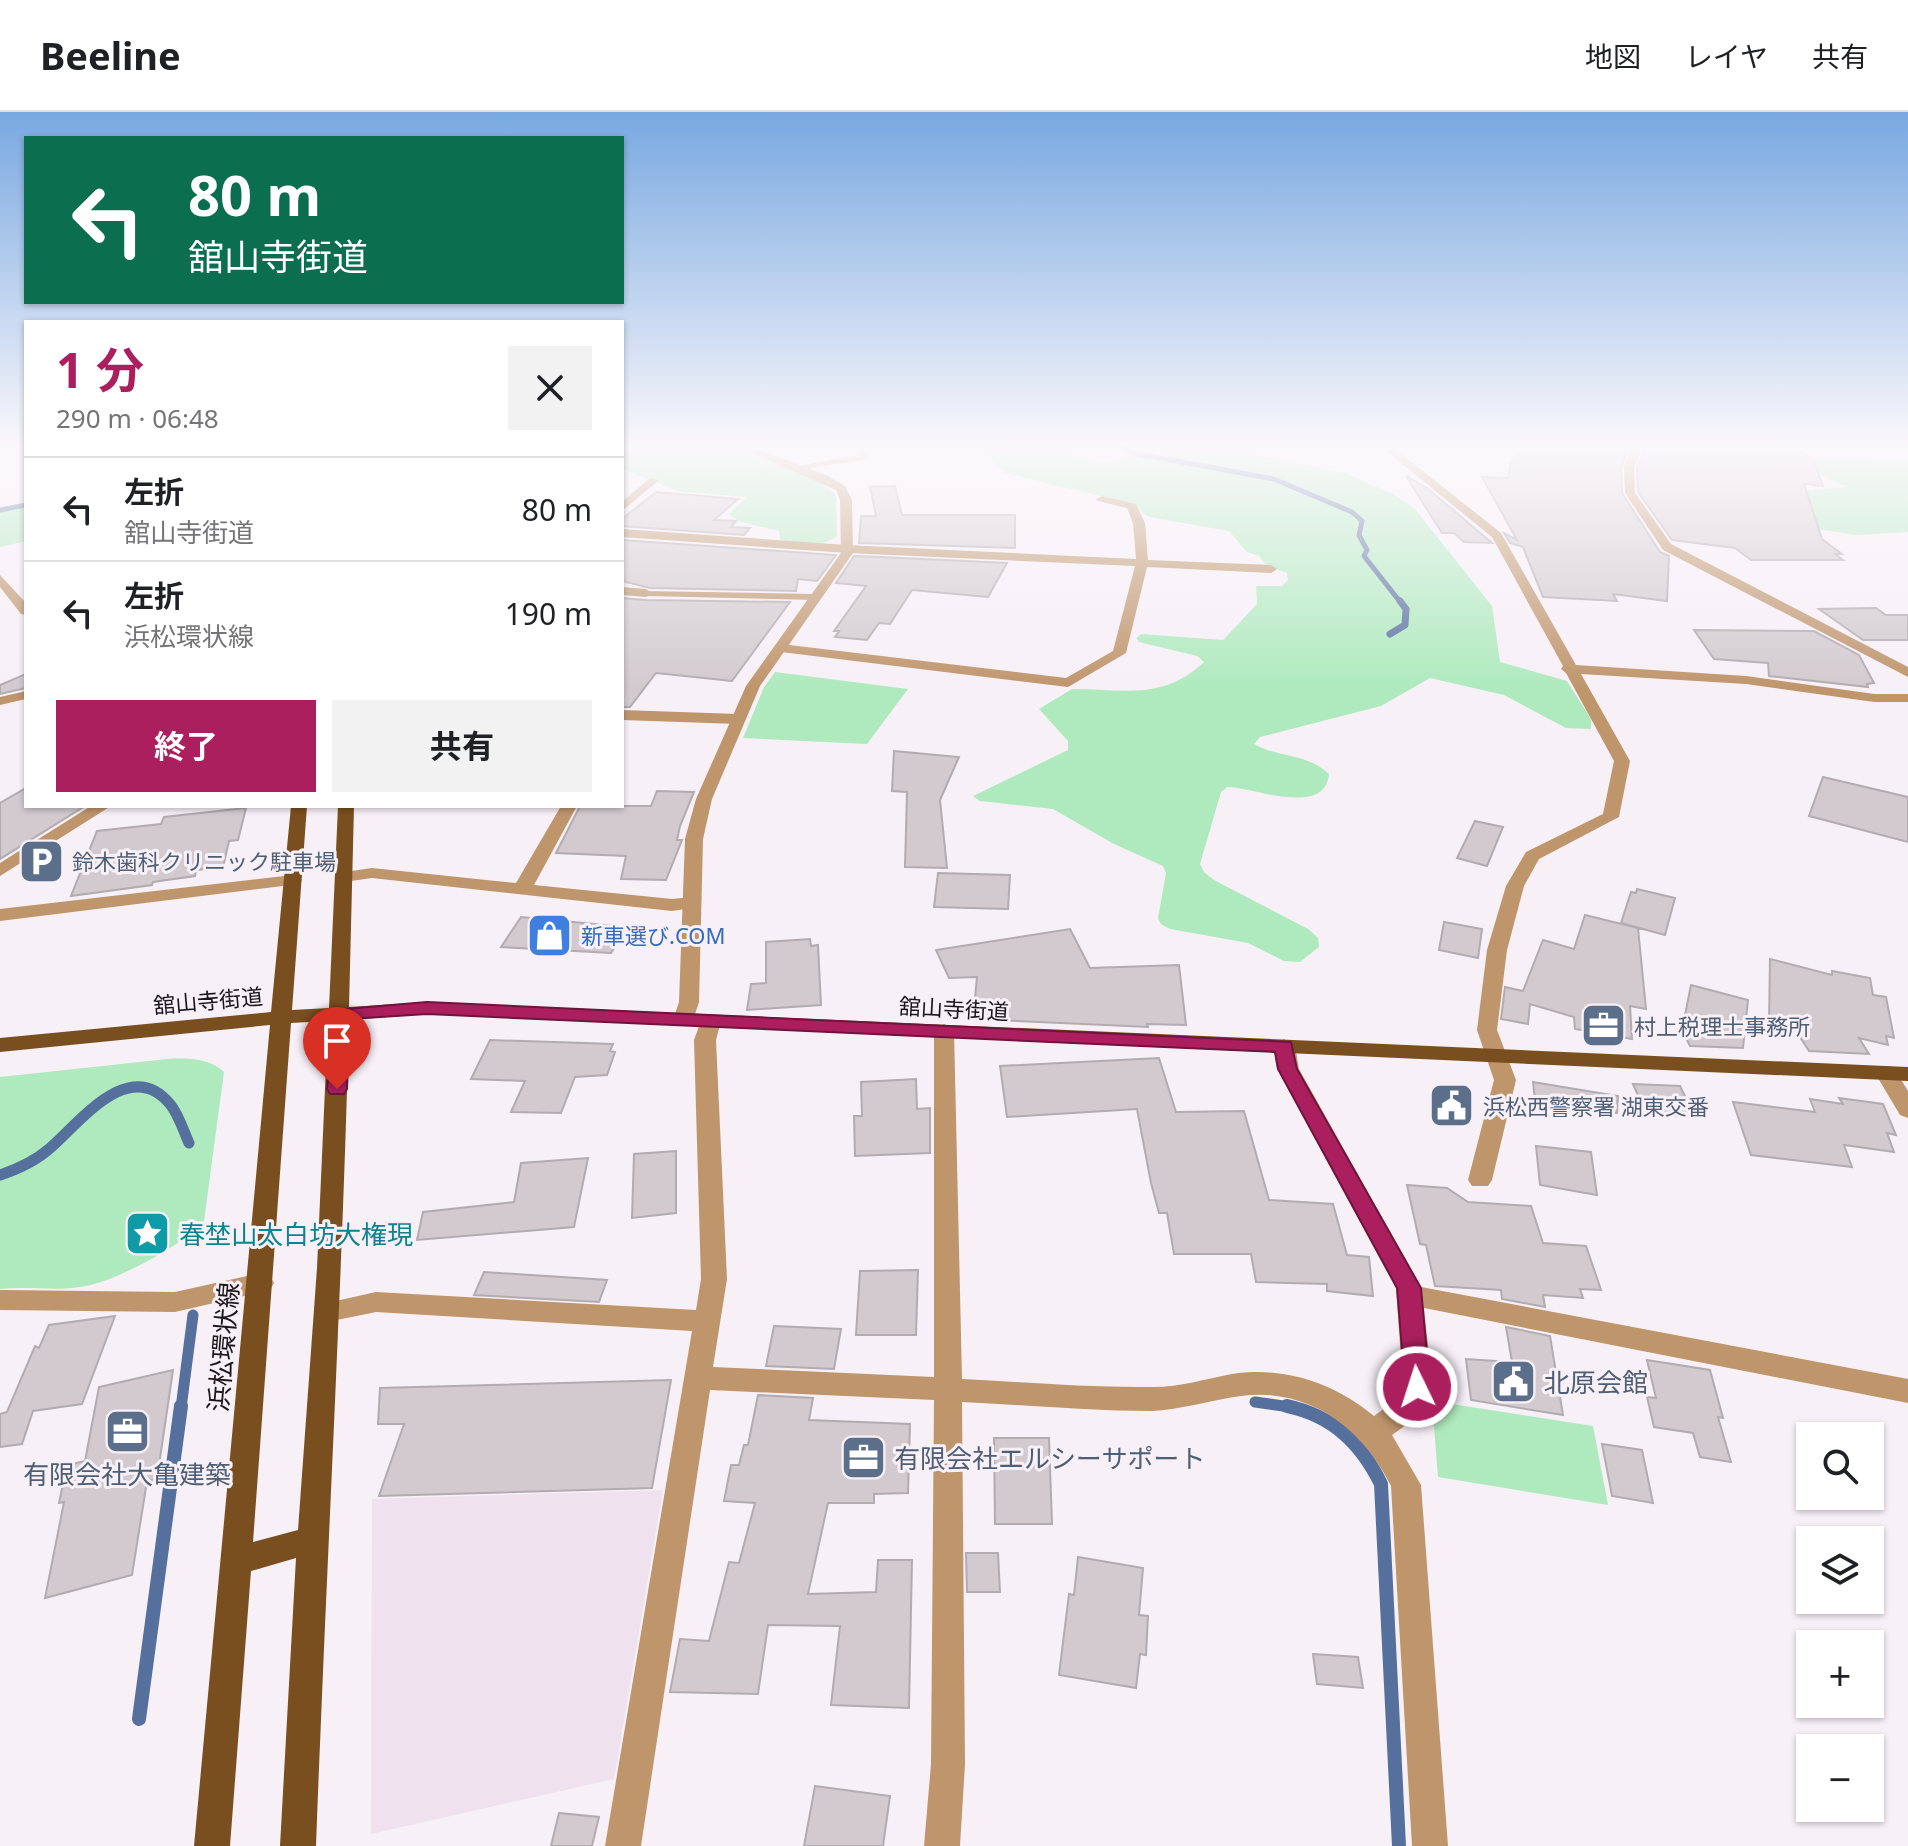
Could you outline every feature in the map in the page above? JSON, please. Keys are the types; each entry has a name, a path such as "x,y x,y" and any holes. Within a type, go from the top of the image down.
{"main road":[{"name":"浜松環状線","path":"212,1846 299,808"},
{"path":"298,1846 312,1540 327,1312 346,808"},
{"name":"舘山寺街道","path":"0,1045 283,1018 427,1008 1897,1074"},
{"path":"237,1560 312,1540"}],"street":[{"path":"683,1020 689,1002 697,820 753,686 817,597 847,549 846,526"},
{"path":"781,648 1068,683 1119,653 1142,563 1140,526"},
{"path":"1480,1180 1505,1080 1487,1030 1492,981 1504,921 1526,863 1541,850 1596,827 1611,817 1622,771 1618,752 1568,669 1497,535 1486,526"},
{"path":"1653,526 1667,547 1908,673"},
{"path":"624,533 847,549 1271,569"},
{"path":"0,579 24,609"},
{"path":"624,591 646,593"},
{"path":"1568,669 1746,680 1862,696 1908,698"},
{"path":"0,701 24,695"},
{"path":"624,715 738,719"},
{"path":"0,871 100,808"},
{"path":"522,889 568,808"},
{"path":"344,877 372,873 672,905 692,903"},
{"path":"0,915 293,880"},
{"path":"623,1846 708,1321 714,1258 705,1040 711,1021"},
{"path":"942,1846 948,1764 944,1031"},
{"path":"1284,1046 1288,1069 1401,1270 1410,1295 1417,1387 1414,1401 1404,1413 1374,1431"},
{"path":"1897,1074 1908,1110"},
{"path":"0,1300 175,1302 261,1283"},
{"path":"1410,1295 1908,1391"},
{"path":"327,1312 376,1302 708,1321"},
{"path":"699,1378 1168,1399 1258,1383 1289,1385 1320,1395 1349,1410 1374,1431 1393,1456 1406,1485 1430,1846"}],"lane":[{"path":"646,593 817,597"}],"shaded area":[{"path":"663,1490 614,1779 371,1834 372,1499"}],"green space":[{"path":"0,526 24,526 24,541 0,547"},
{"path":"758,526 837,526 837,536 817,544 794,543 780,539 779,531"},
{"path":"1200,526 1428,526 1492,606 1500,662 1567,681 1591,719 1591,729 1566,728 1504,695 1430,678 1381,706 1260,737 1254,744 1320,767 1329,774 1325,787 1315,795 1286,797 1227,787 1221,792 1200,864 1214,880 1308,929 1318,938 1319,947 1300,962 1284,961 1248,943 1170,929 1158,918 1166,873 1163,866 1114,844 1053,809 980,801 973,796 1068,750 1068,741 1039,709 1072,689 1125,691 1157,688 1173,683 1204,662 1197,656 1139,642 1136,638 1141,634 1223,640 1257,604 1256,586 1282,586 1288,580 1287,573 1267,566 1259,556 1247,552 1229,531"},
{"path":"1797,526 1908,526 1908,532 1857,535"},
{"path":"775,672 908,689 867,744 743,738 764,687"},
{"path":"167,1059 205,1061 224,1072 204,1221 166,1251 99,1282 65,1289 0,1289 0,1077"},
{"path":"1432,1401 1593,1426 1608,1505 1438,1477"}],"building":[{"path":"624,526 624,526 750,528 744,535"},
{"path":"860,526 1015,526 1015,548 859,543"},
{"path":"1438,526 1472,526 1492,543 1464,542 1454,533 1442,533"},
{"path":"1509,526 1643,526 1660,552 1669,556 1667,601 1613,594 1617,601 1543,597 1523,547 1510,543 1504,533 1517,540"},
{"path":"1662,526 1818,526 1822,539 1842,554 1835,554 1843,560 1751,560 1735,548 1672,540"},
{"path":"624,540 836,555 817,581 798,579 796,591 650,588 624,582"},
{"path":"854,556 1007,563 988,597 912,590 890,624 879,623 867,640 835,637 839,631 834,631 866,586 836,583"},
{"path":"624,598 790,602 732,681 656,673 630,707 624,707"},
{"path":"1876,608 1886,615 1908,615 1908,640 1863,640 1819,609"},
{"path":"1694,630 1814,631 1859,655 1874,683 1867,684 1868,687 1769,676 1768,663 1714,659"},
{"path":"24,675 24,688 0,694 0,685"},
{"path":"894,751 959,757 940,800 947,868 905,867 907,792 892,791"},
{"path":"1823,777 1908,797 1908,842 1809,816"},
{"path":"24,789 24,808 82,808 0,859 0,803"},
{"path":"657,791 694,792 680,826 677,840 682,840 666,880 621,879 626,856 556,853 579,808 651,806"},
{"path":"246,808 238,840 229,841 223,867 196,870 195,876 153,882 152,885 71,896 97,831 161,824 164,817"},
{"path":"1475,821 1503,827 1487,866 1457,858"},
{"path":"938,873 1010,875 1008,909 934,907"},
{"path":"1637,889 1675,898 1665,935 1621,923 1631,892 1636,893"},
{"path":"1585,915 1638,928 1646,1009 1630,1006 1632,1039 1575,1029 1574,1017 1530,1004 1528,1024 1501,1019 1505,987 1523,991 1543,940 1574,949"},
{"name":"新車選び.COM","path":"521,917 627,927 611,953 501,947"},
{"path":"1444,922 1482,929 1478,958 1439,950"},
{"path":"1070,929 1090,968 1179,965 1186,1025 1147,1024 1148,1027 973,1019 977,977 949,978 936,950"},
{"path":"810,939 811,946 818,945 821,1005 747,1010 751,984 766,983 766,942"},
{"path":"1770,959 1832,975 1832,971 1870,978 1873,995 1886,997 1894,1038 1886,1036 1888,1045 1859,1038 1869,1054 1809,1051 1794,1028 1769,1022"},
{"path":"1691,985 1748,1000 1743,1048 1690,1046 1682,1030"},
{"path":"490,1040 613,1044 610,1051 615,1052 607,1075 575,1077 561,1113 511,1112 525,1081 471,1079"},
{"path":"1159,1058 1176,1112 1244,1111 1269,1200 1333,1204 1347,1255 1369,1257 1373,1296 1327,1291 1327,1284 1256,1282 1251,1254 1174,1254 1167,1213 1159,1213 1151,1183 1137,1109 1007,1117 1000,1066"},
{"path":"916,1079 917,1109 930,1108 930,1153 855,1156 854,1116 862,1116 861,1082"},
{"path":"1533,1082 1618,1096 1617,1113 1536,1109"},
{"path":"1633,1084 1680,1086 1695,1117 1646,1114"},
{"path":"1839,1098 1883,1104 1896,1135 1887,1133 1894,1152 1844,1145 1852,1167 1751,1155 1733,1102 1815,1112 1810,1099 1843,1104"},
{"path":"1536,1146 1591,1152 1597,1195 1540,1185"},
{"path":"676,1151 676,1213 632,1218 634,1154"},
{"path":"588,1158 574,1227 417,1240 423,1212 514,1202 521,1163"},
{"path":"1407,1185 1447,1188 1468,1202 1531,1206 1543,1243 1586,1246 1601,1290 1580,1289 1583,1298 1543,1295 1545,1307 1502,1299 1501,1290 1435,1286 1426,1245 1420,1244"},
{"path":"918,1270 916,1335 856,1335 860,1271"},
{"path":"484,1272 607,1280 599,1302 474,1295"},
{"path":"115,1316 82,1404 33,1411 22,1444 0,1447 0,1414 7,1412 35,1346 39,1348 49,1325"},
{"path":"774,1326 841,1329 834,1369 766,1366"},
{"name":"北原会館","path":"1506,1327 1550,1336 1563,1415 1471,1400 1466,1359 1512,1362"},
{"path":"1647,1360 1710,1370 1723,1418 1718,1417 1731,1462 1700,1457 1693,1433 1654,1427 1647,1397 1656,1398"},
{"path":"173,1370 157,1479 147,1481 132,1575 45,1598 64,1502 59,1503 67,1465 85,1461 99,1387"},
{"path":"671,1380 652,1488 379,1496 404,1424 378,1424 380,1388"},
{"path":"758,1395 813,1398 809,1420 910,1424 908,1493 874,1494 874,1503 828,1503 808,1594 876,1592 878,1560 912,1560 909,1708 831,1705 840,1626 768,1625 758,1694 670,1692 680,1639 709,1641 729,1562 739,1563 755,1503 724,1501 731,1465 739,1465 744,1445 748,1445"},
{"path":"994,1438 1049,1438 1052,1524 995,1524"},
{"path":"1602,1444 1642,1450 1653,1503 1612,1496"},
{"path":"966,1553 998,1553 1000,1592 967,1592"},
{"path":"1078,1557 1143,1568 1139,1615 1148,1616 1146,1655 1140,1654 1136,1688 1059,1675 1069,1594 1074,1595"},
{"path":"1313,1654 1358,1657 1363,1688 1317,1684"},
{"path":"815,1786 890,1796 883,1846 804,1846"},
{"path":"559,1813 599,1817 592,1846 551,1846"}],"waterway":[{"path":"1361,526 1359,535 1367,550 1364,556 1401,603"},
{"path":"1390,634 1405,625 1406,609 1400,601"},
{"path":"0,1175 26,1165 43,1154 105,1099 121,1090 138,1087 154,1091 170,1104 189,1143"},
{"path":"181,1408 193,1315"},
{"path":"1255,1402 1290,1407"},
{"path":"139,1719 181,1406"},
{"path":"1290,1407 1297,1408"},
{"path":"1290,1407 1318,1417 1344,1433 1364,1456 1381,1484 1399,1846"}],"place":[{"name":"鈴木歯科クリニック駐車場","path":"41,861"},
{"name":"新車選び.COM","path":"550,935"},
{"name":"村上税理士事務所","path":"1603,1026"},
{"name":"浜松西警察署 湖東交番","path":"1452,1106"},
{"name":"春埜山太白坊大権現","path":"148,1234"},
{"name":"北原会館","path":"1513,1382"},
{"name":"有限会社大亀建築","path":"127,1431"},
{"name":"有限会社エルシーサポート","path":"863,1458"}],"route":[{"path":"337,1089 340,1014 427,1008 1284,1046 1288,1069 1409,1288 1417,1387"}]}
